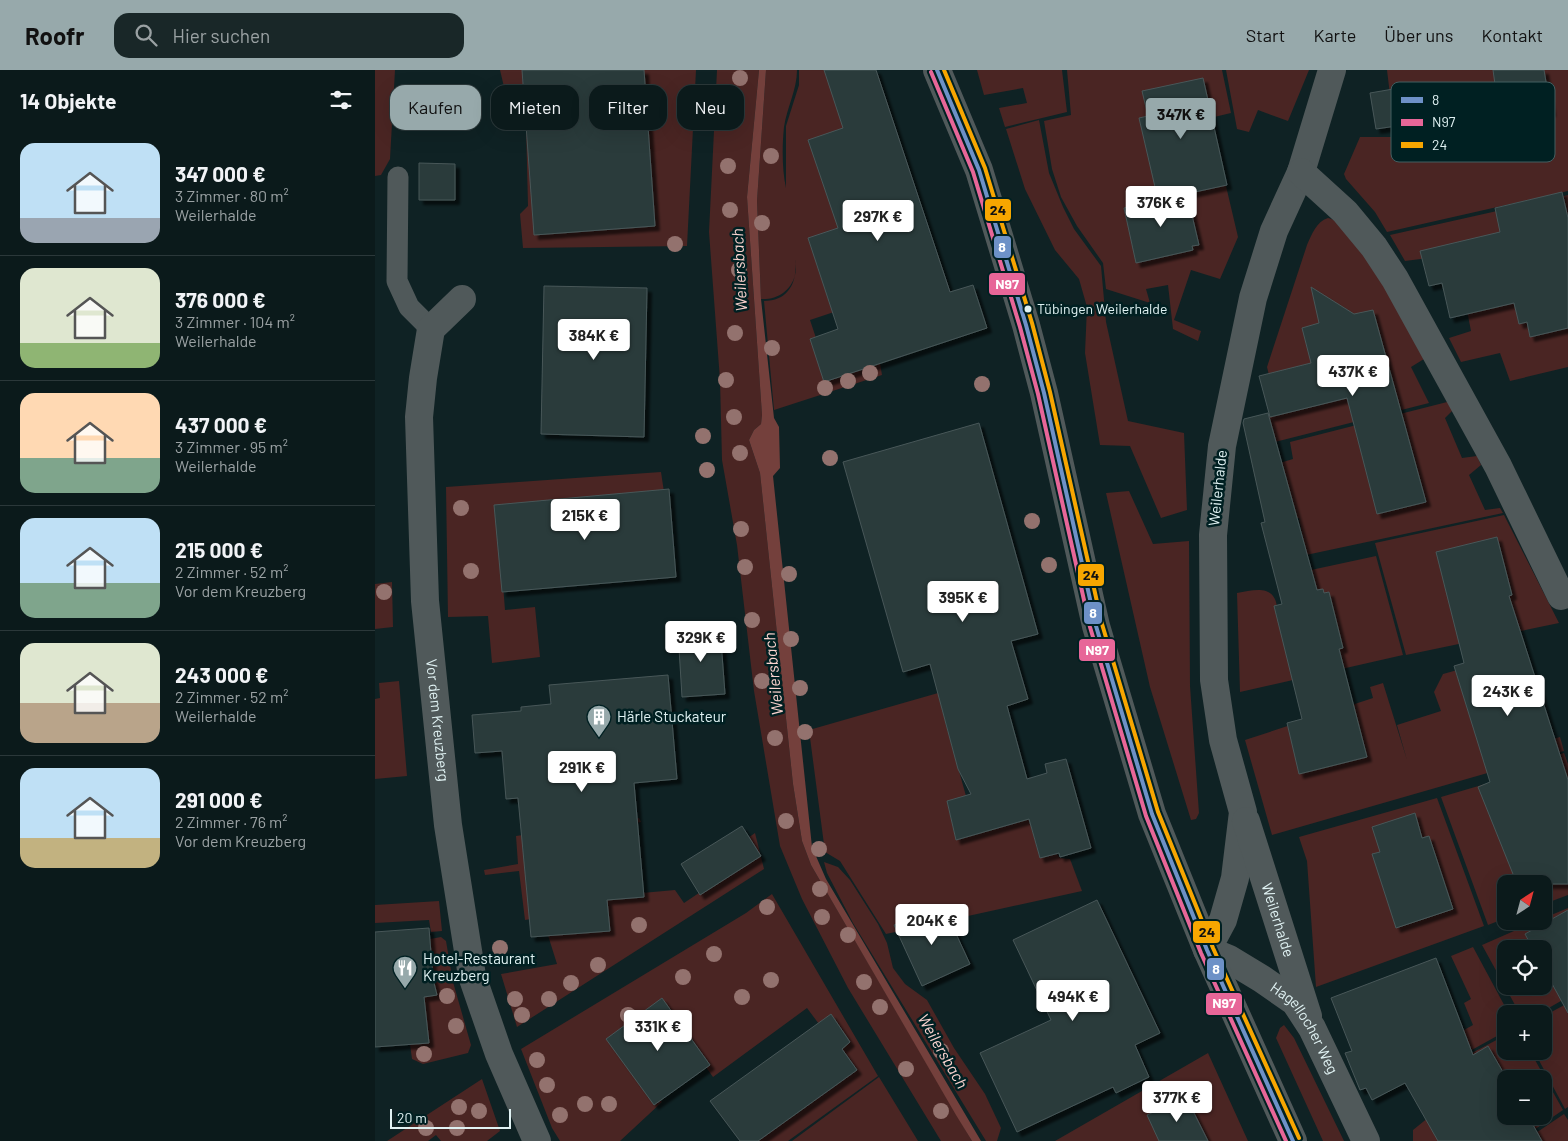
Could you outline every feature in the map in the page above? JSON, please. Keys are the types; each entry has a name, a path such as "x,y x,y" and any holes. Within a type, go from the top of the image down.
{"street":[{"path":"937,70 979,170 1026,324 1044,393 1096,626 1152,814 1207,950 1293,1141"},
{"name":"Weilerhalde","path":"1312,1028 1243,812 1223,740 1214,680 1213,535 1222,446 1253,298 1274,231 1301,172 1332,70"},
{"path":"1301,172 1345,212 1374,247 1395,279 1498,466 1561,596"},
{"path":"431,329 462,299"},
{"name":"Vor dem Kreuzberg","path":"431,329 419,417 425,601 448,825 472,976 499,1054 537,1141"},
{"name":"Weilerhalde","path":"1207,950 1223,920 1235,878 1243,812"},
{"name":"Hagellocher Weg","path":"1207,950 1229,959 1281,991 1295,1002 1312,1028 1365,1141"}],"lane":[{"path":"398,177 397,281 409,307 431,329"}],"shaded area":[{"path":"375,70 395,70 394,85 390,85 390,130 392,130 390,159 381,175 375,176"},
{"path":"500,70 696,70 695,85 677,85 677,130 693,130 687,246 523,248 520,214 528,206 526,130 579,130 579,85 504,85"},
{"path":"717,70 759,70 747,197 762,415 761,424 754,430 749,440 760,473 793,784 802,841 811,865 972,1141 941,1141 848,988 802,899 780,846 754,691 737,545 722,460 720,380 709,232 714,130 744,130 744,85 716,85"},
{"path":"759,70 766,70 757,201 761,299 774,418 779,427 780,468 773,476 812,847 826,879 981,1141 972,1141 956,1115 811,865 802,841 793,784 760,473 749,440 754,430 761,424 762,415 747,197"},
{"path":"766,70 797,70 797,77 784,127 783,158 786,188 786,126 799,85 799,70 825,70 844,129 852,306 810,320 828,374 879,357 882,375 774,410 764,301 780,298 786,294 793,282 795,276 790,286 783,293 773,298 761,299 757,201"},
{"path":"977,70 1062,70 1067,112 1005,127 999,108 1027,103 1023,88 984,95"},
{"path":"1067,70 1222,70 1231,113 1210,118 1238,237 1220,279 1191,270 1174,320 1201,331 1198,341 1173,329 1168,285 1146,289 1150,303 1106,289 1103,263 1077,226 1061,197 1052,169 1044,121 1071,115"},
{"path":"1226,70 1309,70 1288,121 1258,110 1249,132 1237,129"},
{"path":"1387,70 1568,70 1568,191 1387,232 1375,212 1346,179 1344,174 1360,137 1391,137 1391,162 1555,162 1555,82 1391,82 1391,104"},
{"path":"1039,120 1049,173 1063,207 1074,229 1101,266 1106,322 1128,421 1184,433 1187,510 1161,518 1130,446 1100,445 1085,353 1087,307 1079,279 1055,250 1025,189 1006,129"},
{"path":"1568,195 1568,367 1510,381 1500,353 1461,362 1449,338 1471,331 1463,290 1444,292 1436,257 1405,261 1390,235"},
{"path":"1328,218 1339,224 1367,257 1395,304 1424,359 1411,367 1429,403 1251,448 1254,424 1278,412 1267,367 1307,245 1317,225"},
{"path":"1451,401 1455,408 1445,418 1462,458 1477,456 1481,465 1469,475 1485,510 1500,508 1503,513 1306,555 1299,518 1273,523 1273,465 1293,459 1290,442"},
{"path":"661,472 664,492 497,507 505,610 535,607 540,657 492,663 488,616 448,617 446,487"},
{"path":"1129,491 1153,544 1189,541 1190,686 1199,813 1196,819 1191,820 1150,687 1106,493"},
{"path":"1504,515 1559,623 1406,655 1375,543"},
{"path":"1376,556 1403,655 1240,692 1237,593 1256,590 1268,592 1275,600 1277,607 1303,601 1297,573"},
{"path":"392,582 393,627 375,629 375,584"},
{"path":"1461,669 1489,757 1560,737 1564,751 1272,835 1245,740 1373,698 1370,687 1383,683 1407,760 1397,725 1441,711 1434,692 1443,674"},
{"path":"399,681 407,776 375,779 375,699 380,698 379,683"},
{"path":"959,687 945,721 966,796 947,801 956,840 1029,819 1040,858 1057,854 1060,858 1070,859 1082,891 886,934 840,861 825,852 809,730"},
{"path":"1564,753 1568,764 1568,895 1553,901 1553,875 1497,875 1497,922 1488,925 1441,797 1509,777 1508,770"},
{"path":"1437,798 1484,926 1316,987 1307,861 1299,837"},
{"path":"639,818 641,822 636,823 642,893 675,890 684,903 757,854 748,838 755,833 764,869 517,1027 501,974 557,964 546,929 531,919 525,920 519,871 485,875 484,870 518,864 516,836"},
{"path":"824,862 838,867 850,880 878,924 887,943 893,968 905,984 927,1000 954,1048 985,1094 1001,1128 997,1141 986,1141 853,923 827,873"},
{"path":"772,894 878,1076 788,1141 749,1141 851,1067 807,1008 713,1077 661,1004 613,1039 662,1102 620,1141 560,1141 552,1128 521,1049 746,913"},
{"path":"439,901 442,931 431,932 429,920 375,923 375,905"},
{"path":"1568,908 1568,997 1552,1006 1515,1005 1510,995 1552,995 1552,940 1497,940 1497,972 1482,945 1516,930 1553,930 1553,914"},
{"path":"441,937 446,941 453,982 471,1045 468,1053 423,1064 412,1059 410,1044 428,1042 424,997 433,979 430,939"},
{"path":"1473,947 1497,995 1504,1005 1497,1005 1497,1036 1441,1067 1435,1046 1473,1025 1464,1003 1471,999 1451,956"},
{"path":"1568,1003 1568,1107 1565,1109 1552,1085 1552,1070 1544,1070 1539,1060 1552,1060 1552,1012"},
{"path":"1284,1025 1294,1038 1344,1141 1323,1141 1276,1038 1280,1028"},
{"path":"1497,1040 1497,1060 1535,1060 1541,1070 1497,1070 1497,1125 1541,1125 1518,1141 1413,1141 1413,1130 1434,1113 1415,1083"},
{"path":"1208,1053 1248,1141 1055,1141"},
{"path":"879,1077 918,1141 792,1141"},
{"path":"482,1079 500,1131 487,1141 441,1141 436,1135 428,1141 387,1141"},
{"path":"1552,1090 1563,1110 1552,1118"},
{"path":"1564,1114 1568,1120 1568,1141 1524,1141 1548,1125 1552,1125 1552,1122"}],"building":[{"path":"522,70 644,70 645,85 589,85 589,130 648,130 655,226 534,235 526,130 579,130 579,85 523,85"},
{"path":"824,70 876,70 950,292 973,285 987,328 824,382 810,339 838,329 808,238 838,228 808,140 843,128"},
{"path":"1493,70 1544,70 1546,82 1495,82"},
{"path":"1203,78 1227,185 1158,200 1139,118 1148,116 1142,91"},
{"path":"1391,89 1391,127 1376,129 1370,93"},
{"path":"419,163 455,164 455,200 419,200"},
{"path":"1562,192 1568,218 1568,328 1530,337 1527,322 1519,324 1514,303 1450,318 1442,283 1429,286 1420,251 1500,232 1495,208"},
{"path":"1187,194 1199,245 1192,246 1193,250 1136,263 1124,208"},
{"path":"544,286 647,288 644,437 541,434"},
{"path":"1311,287 1354,314 1373,310 1426,502 1377,514 1347,398 1270,417 1259,376 1311,363 1302,328 1319,323"},
{"path":"1268,413 1317,590 1323,589 1324,593 1329,592 1343,648 1339,649 1367,757 1299,774 1287,723 1302,719 1274,606 1282,604 1261,523 1265,522 1243,423 1244,419"},
{"path":"979,423 1038,634 1011,641 1028,699 1007,706 1027,779 1047,773 1045,764 1066,759 1091,848 1060,857 1059,853 1040,858 1029,819 956,840 947,801 971,794 958,769 930,664 903,672 843,462"},
{"path":"669,489 676,577 502,592 494,505"},
{"path":"1497,537 1512,595 1509,596 1568,780 1568,884 1553,884 1553,875 1513,875 1478,787 1490,782 1454,666 1464,663 1436,552"},
{"path":"720,628 725,694 682,697 678,632"},
{"path":"668,675 677,779 634,783 644,897 607,900 610,931 531,937 518,798 506,799 502,751 475,753 472,715 521,711 521,707 551,704 549,685"},
{"path":"1415,813 1422,838 1429,836 1453,909 1396,928 1372,854 1380,852 1372,827"},
{"path":"742,826 761,856 700,895 681,864"},
{"path":"1097,900 1160,1033 1135,1045 1149,1077 1116,1093 1113,1087 1017,1132 980,1053 1051,1020 1013,940"},
{"path":"945,910 970,964 922,986 894,925"},
{"path":"1568,910 1568,1013 1552,984 1552,940 1528,940 1525,934 1532,930 1553,930 1553,918"},
{"name":"Hotel-Restaurant Kreuzberg","path":"429,928 433,979 437,995 424,997 429,1043 375,1047 375,932"},
{"path":"1436,958 1473,1055 1488,1046 1502,1070 1497,1070 1497,1125 1533,1125 1542,1141 1438,1141 1405,1083 1372,1100 1366,1088 1360,1090 1345,1053 1352,1051 1331,998"},
{"path":"662,998 710,1065 654,1105 606,1039"},
{"path":"831,1014 850,1042 842,1049 857,1070 758,1141 740,1141 710,1101"},
{"path":"1186,1097 1208,1141 1159,1141 1147,1115"}],"transit line":[{"name":"8","path":"937,70 979,170 1026,325 1044,393 1096,626 1152,814 1207,950 1293,1141"},
{"name":"24","path":"944,70 985,168 1032,323 1050,392 1102,624 1158,812 1213,948 1299,1138"},
{"name":"N97","path":"931,72 973,172 1020,327 1038,394 1090,627 1146,816 1201,953 1286,1141"}],"place":[{"name":"Tübingen Weilerhalde","path":"1028,309"},
{"name":"Härle Stuckateur","path":"599,738"},
{"name":"Hotel-Restaurant Kreuzberg","path":"405,989"}],"water label":[{"name":"Weilersbach","path":"739,270"},
{"name":"Weilersbach","path":"773,674"},
{"name":"Weilersbach","path":"943,1051"}]}
